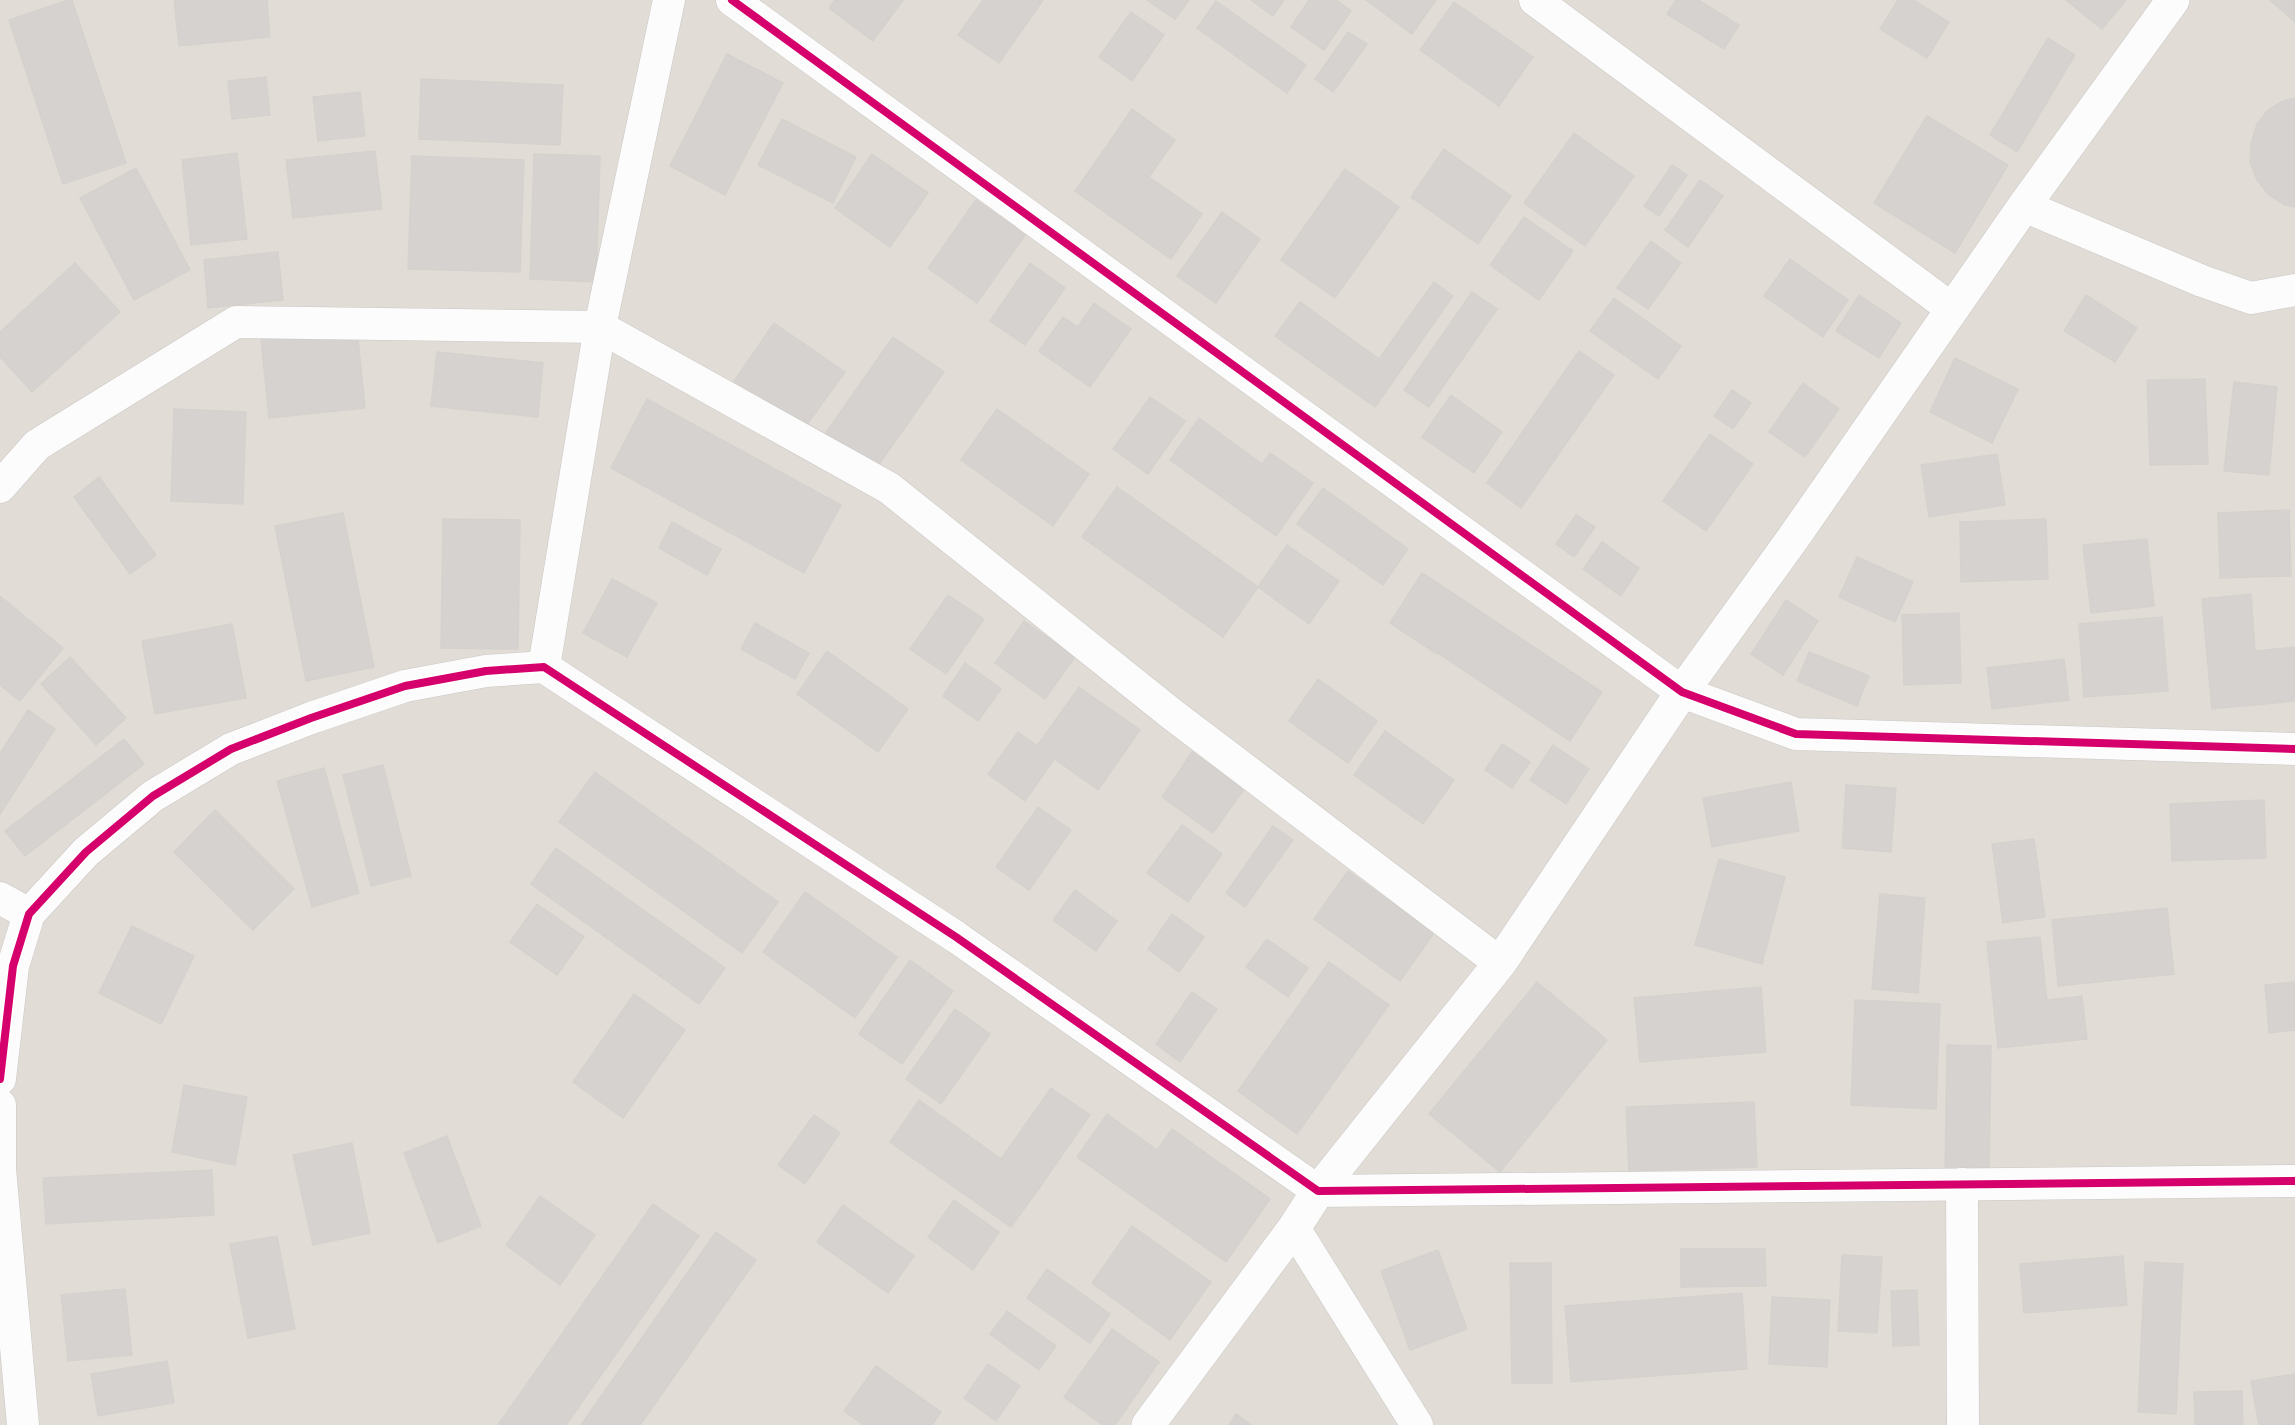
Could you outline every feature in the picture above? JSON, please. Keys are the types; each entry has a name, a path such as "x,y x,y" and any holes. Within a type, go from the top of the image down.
{"street":[{"path":"543,667 600,327 669,0"},
{"path":"732,0 1682,692 1796,734 2295,749"},
{"path":"1536,0 1952,309"},
{"path":"1148,1425 1294,1228 1318,1191 1500,963 1682,692 1803,524 2024,206 2173,0"},
{"path":"2024,206 2202,281 2251,298 2295,290"},
{"path":"0,487 37,445 236,322 600,327 889,488 1173,715 1500,963"},
{"path":"0,1079 13,966 29,914 86,852 153,796 231,748 405,686 486,671 543,667 956,937 1318,1191 2295,1181"},
{"path":"0,898 29,914"},
{"path":"0,1105 0,1169 23,1425"},
{"path":"1962,1184 1963,1425"},
{"path":"1294,1228 1417,1425"}],"shaded area":[{"path":"0,0 2295,0 2295,1425 0,1425"}],"building":[{"path":"72,0 126,163 63,184 9,20"},
{"path":"174,0 267,0 270,37 179,46"},
{"path":"835,0 903,0 873,41 829,8"},
{"path":"983,0 1043,0 999,63 958,35"},
{"path":"1147,0 1189,0 1175,19"},
{"path":"1251,0 1284,0 1273,16"},
{"path":"1309,0 1336,0 1351,11 1324,50 1291,27"},
{"path":"1366,0 1436,0 1412,34"},
{"path":"1676,0 1698,0 1739,25 1724,49 1667,14"},
{"path":"1898,0 1913,0 1949,22 1927,58 1880,29"},
{"path":"2066,0 2126,0 2102,29"},
{"path":"2270,0 2295,0 2295,22"},
{"path":"1216,1 1306,65 1287,93 1197,28"},
{"path":"1454,2 1533,57 1499,106 1420,50"},
{"path":"1131,12 1164,35 1132,81 1099,57"},
{"path":"1348,32 1367,44 1333,92 1315,79"},
{"path":"2048,38 2075,55 2017,152 1990,135"},
{"path":"727,54 783,83 725,195 670,166"},
{"path":"266,77 270,115 232,119 228,81"},
{"path":"421,79 563,85 560,145 419,139"},
{"path":"360,92 365,136 318,141 313,97"},
{"path":"2295,98 2295,207 2285,205 2269,195 2257,180 2250,162 2251,143 2257,124 2268,110 2283,101"},
{"path":"1132,109 1175,140 1149,177 1106,147"},
{"path":"1927,116 2008,165 1955,253 1874,203"},
{"path":"782,119 856,157 833,203 758,165"},
{"path":"1574,133 1634,176 1585,246 1524,203"},
{"path":"1106,147 1202,214 1171,259 1075,191"},
{"path":"1444,149 1511,196 1478,244 1411,197"},
{"path":"375,151 382,209 293,218 286,160"},
{"path":"237,153 247,239 191,245 182,160"},
{"path":"534,154 600,156 596,282 530,279"},
{"path":"872,154 928,193 890,247 835,208"},
{"path":"412,156 524,160 520,272 408,269"},
{"path":"1672,165 1687,175 1659,216 1644,206"},
{"path":"136,168 190,270 134,300 80,198"},
{"path":"1345,169 1399,207 1335,298 1281,260"},
{"path":"1700,180 1723,196 1688,247 1665,230"},
{"path":"976,200 1025,235 977,303 928,268"},
{"path":"1222,212 1260,239 1216,303 1177,276"},
{"path":"1524,217 1573,251 1539,300 1490,265"},
{"path":"1651,241 1681,263 1648,309 1617,288"},
{"path":"278,252 283,300 208,308 204,260"},
{"path":"1790,259 1848,300 1823,337 1764,296"},
{"path":"75,263 120,312 32,392 0,357 0,332"},
{"path":"1030,263 1065,288 1025,345 990,321"},
{"path":"1434,282 1453,296 1375,407 1275,336 1300,302 1379,359"},
{"path":"1472,292 1497,309 1429,407 1404,390"},
{"path":"1859,295 1901,323 1879,358 1836,331"},
{"path":"2086,295 2137,328 2115,362 2064,331"},
{"path":"1614,298 1681,346 1658,379 1590,331"},
{"path":"1094,303 1131,329 1090,387 1039,351 1063,317 1078,327"},
{"path":"774,323 845,372 801,433 732,384"},
{"path":"357,329 365,408 269,418 261,339"},
{"path":"893,337 944,372 873,473 823,437"},
{"path":"1579,351 1614,375 1521,508 1487,483"},
{"path":"437,352 543,363 538,417 431,406"},
{"path":"1955,358 2018,389 1992,443 1930,412"},
{"path":"2205,379 2208,464 2150,465 2147,380"},
{"path":"2234,382 2277,387 2269,475 2224,471"},
{"path":"1803,383 1839,409 1805,457 1769,432"},
{"path":"1732,390 1751,403 1733,429 1714,416"},
{"path":"1451,395 1502,432 1474,473 1422,437"},
{"path":"1150,397 1185,421 1148,474 1113,449"},
{"path":"647,399 841,505 804,573 611,468"},
{"path":"174,409 246,412 243,504 171,501"},
{"path":"997,409 1089,474 1053,526 961,460"},
{"path":"1199,418 1262,464 1270,453 1313,483 1276,536 1170,460"},
{"path":"1710,434 1753,464 1706,531 1663,501"},
{"path":"1997,454 2005,505 1929,517 1921,465"},
{"path":"99,477 156,555 130,574 74,497"},
{"path":"1117,487 1258,587 1223,637 1082,537"},
{"path":"1323,488 1408,549 1383,585 1297,524"},
{"path":"2289,510 2291,576 2220,578 2218,513"},
{"path":"343,513 374,667 306,681 275,526"},
{"path":"1576,515 1595,527 1574,557 1556,544"},
{"path":"443,519 520,520 518,649 441,648"},
{"path":"2046,519 2048,579 1961,582 1960,522"},
{"path":"672,522 721,549 707,575 659,548"},
{"path":"2147,539 2154,606 2091,613 2083,545"},
{"path":"1602,542 1639,568 1621,596 1583,569"},
{"path":"1287,545 1339,581 1309,624 1258,587"},
{"path":"1857,557 1913,582 1895,622 1839,597"},
{"path":"1422,573 1469,604 1437,654 1390,623"},
{"path":"612,579 657,603 627,657 583,633"},
{"path":"2251,594 2255,651 2295,647 2295,701 2212,709 2202,599"},
{"path":"948,595 984,619 946,674 910,649"},
{"path":"0,596 63,648 20,701 0,685"},
{"path":"1786,600 1818,621 1783,675 1751,654"},
{"path":"1469,604 1602,692 1570,741 1438,653"},
{"path":"1959,613 1961,683 1904,685 1902,615"},
{"path":"2162,617 2168,691 2084,697 2079,624"},
{"path":"1024,621 1075,657 1045,699 995,663"},
{"path":"755,623 809,653 795,679 741,649"},
{"path":"232,624 246,698 155,714 142,641"},
{"path":"827,651 908,709 878,752 797,694"},
{"path":"1809,652 1869,676 1857,706 1797,681"},
{"path":"70,657 126,718 96,745 41,684"},
{"path":"2064,659 2069,700 1992,709 1987,668"},
{"path":"965,663 1001,689 978,721 943,696"},
{"path":"1318,679 1377,721 1348,763 1289,721"},
{"path":"1079,687 1140,730 1098,790 1037,746"},
{"path":"28,710 55,729 0,814 0,753"},
{"path":"1385,731 1454,780 1423,824 1354,775"},
{"path":"1018,732 1055,758 1025,801 988,774"},
{"path":"124,739 144,764 25,856 5,831"},
{"path":"1502,744 1530,762 1512,788 1485,770"},
{"path":"1553,745 1589,769 1566,804 1530,780"},
{"path":"1192,752 1244,789 1213,833 1162,797"},
{"path":"383,765 411,876 371,886 343,775"},
{"path":"324,768 359,893 312,907 277,781"},
{"path":"595,772 778,902 742,953 559,822"},
{"path":"1791,782 1799,831 1712,847 1703,798"},
{"path":"1846,785 1896,788 1891,852 1842,848"},
{"path":"2264,800 2266,858 2172,861 2170,804"},
{"path":"1038,807 1071,830 1029,890 996,867"},
{"path":"215,810 294,889 253,930 174,852"},
{"path":"1182,825 1222,854 1188,902 1147,873"},
{"path":"1273,826 1293,840 1245,907 1226,893"},
{"path":"2034,839 2045,917 2003,923 1992,844"},
{"path":"556,848 725,968 699,1004 531,884"},
{"path":"1719,859 1785,877 1762,964 1695,945"},
{"path":"1348,871 1434,933 1400,981 1314,919"},
{"path":"1075,890 1117,921 1096,951 1053,920"},
{"path":"805,892 897,957 855,1018 763,952"},
{"path":"1880,894 1925,898 1918,993 1872,989"},
{"path":"537,904 584,937 557,975 510,942"},
{"path":"2167,908 2174,974 2058,986 2052,920"},
{"path":"1172,914 1204,937 1179,972 1148,949"},
{"path":"132,926 194,956 161,1024 99,993"},
{"path":"2040,937 2047,1000 2082,996 2087,1039 1998,1048 1987,942"},
{"path":"1267,939 1308,968 1288,997 1246,967"},
{"path":"910,960 953,991 902,1064 859,1034"},
{"path":"1329,962 1389,1005 1297,1134 1238,1091"},
{"path":"1537,982 1607,1040 1500,1172 1429,1114"},
{"path":"2295,982 2295,1030 2269,1033 2265,985"},
{"path":"1761,987 1766,1052 1640,1062 1634,998"},
{"path":"1192,992 1217,1009 1180,1062 1156,1044"},
{"path":"634,994 685,1030 623,1118 573,1082"},
{"path":"1855,1000 1940,1004 1936,1109 1851,1105"},
{"path":"955,1009 990,1034 941,1104 906,1079"},
{"path":"1947,1045 1991,1046 1989,1177 1945,1176"},
{"path":"184,1085 247,1097 235,1165 172,1152"},
{"path":"1051,1088 1090,1115 1040,1187 1001,1159"},
{"path":"919,1100 1040,1187 1011,1227 890,1142"},
{"path":"1754,1102 1757,1167 1629,1171 1626,1107"},
{"path":"1107,1114 1157,1150 1172,1129 1270,1199 1226,1262 1077,1157"},
{"path":"814,1115 840,1133 805,1184 778,1165"},
{"path":"447,1136 481,1226 438,1243 404,1153"},
{"path":"352,1143 370,1233 313,1245 293,1155"},
{"path":"212,1170 214,1215 46,1224 43,1178"},
{"path":"540,1196 595,1235 560,1285 506,1245"},
{"path":"954,1200 999,1232 973,1270 928,1237"},
{"path":"653,1204 699,1236 566,1425 498,1425"},
{"path":"843,1205 914,1256 888,1293 817,1242"},
{"path":"1132,1226 1211,1282 1170,1340 1092,1283"},
{"path":"716,1232 756,1260 640,1425 581,1425"},
{"path":"277,1236 295,1329 248,1338 230,1244"},
{"path":"1681,1249 1765,1249 1766,1286 1681,1287"},
{"path":"1438,1250 1467,1329 1410,1350 1381,1271"},
{"path":"1842,1255 1882,1257 1877,1333 1838,1331"},
{"path":"2123,1256 2127,1305 2024,1313 2020,1264"},
{"path":"2145,1262 2183,1264 2176,1414 2138,1412"},
{"path":"1510,1263 1551,1263 1552,1383 1512,1383"},
{"path":"1047,1269 1110,1314 1090,1343 1027,1298"},
{"path":"125,1289 132,1355 68,1361 61,1295"},
{"path":"1917,1290 1919,1345 1893,1346 1891,1291"},
{"path":"1742,1293 1747,1369 1571,1382 1565,1306"},
{"path":"1772,1297 1830,1300 1827,1367 1769,1364"},
{"path":"1007,1311 1056,1346 1039,1370 990,1334"},
{"path":"1112,1329 1159,1362 1115,1425 1103,1425 1064,1397"},
{"path":"167,1361 174,1403 98,1416 91,1374"},
{"path":"988,1364 1020,1386 996,1421 964,1398"},
{"path":"876,1366 941,1412 932,1425 864,1425 844,1411"},
{"path":"2295,1374 2295,1425 2259,1425 2251,1381"},
{"path":"2242,1391 2243,1425 2195,1425 2194,1392"},
{"path":"1236,1414 1251,1425 1229,1425"}],"cycle path":[{"path":"732,0 1682,692 1796,734 2295,749"},
{"path":"0,1079 13,966 29,914 86,852 153,796 231,749 311,718 405,686 486,671 544,667 956,937 1318,1191 2295,1181"}]}
